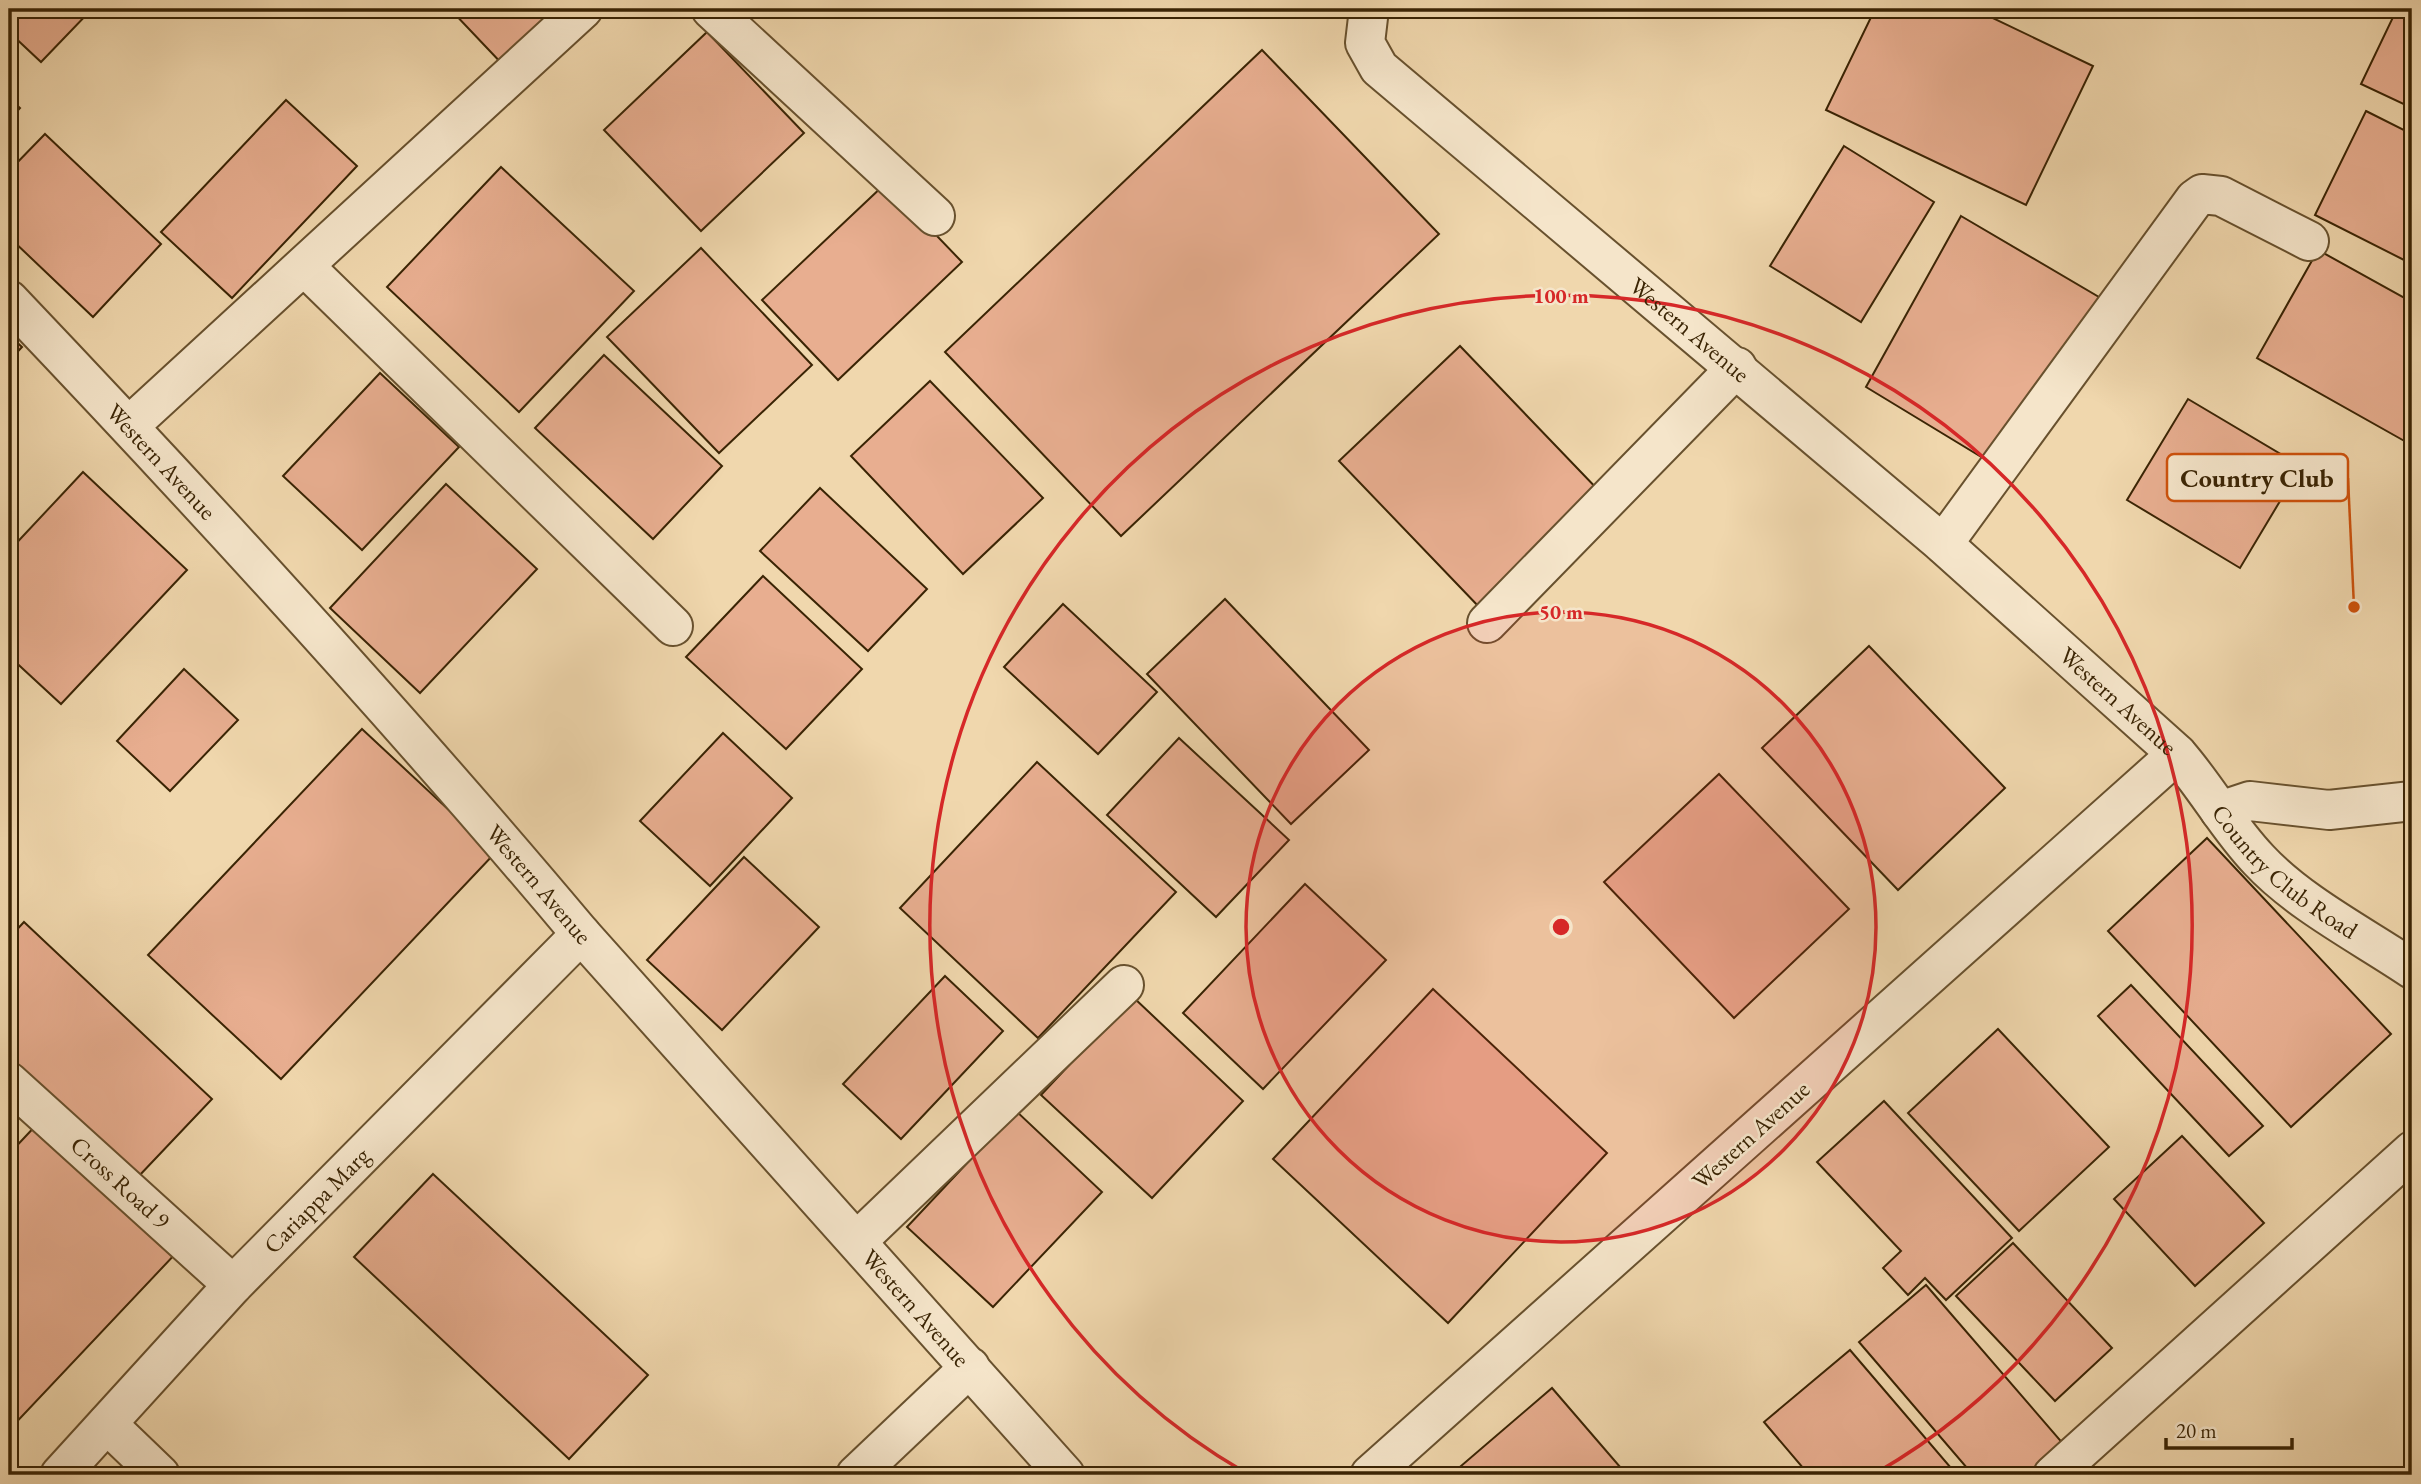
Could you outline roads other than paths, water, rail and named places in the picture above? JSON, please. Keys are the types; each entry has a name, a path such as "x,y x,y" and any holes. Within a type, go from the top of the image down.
{"street":[{"path":"129,426 583,9"},
{"path":"710,9 935,216"},
{"name":"Western Avenue","path":"1369,9 1365,43 1380,68 1737,367 1943,544 2177,754 1370,1475"},
{"path":"1943,544 2195,199 2202,194 2221,196 2309,240"},
{"path":"304,267 673,626"},
{"name":"Western Avenue","path":"9,300 129,426 499,837 580,934 1065,1475"},
{"path":"1487,623 1737,367"},
{"name":"Country Club Road","path":"2177,754 2261,863 2294,890 2412,969"},
{"path":"2220,811 2250,801 2329,810 2412,801"},
{"name":"Cariappa Marg","path":"60,1475 233,1285 580,934"},
{"path":"857,1241 1124,985"},
{"name":"Cross Road 9","path":"9,1082 233,1285"},
{"path":"2053,1475 2412,1151"},
{"path":"856,1475 970,1367"},
{"path":"107,1424 160,1475"}],"place":[{"name":"Country Club","path":"2354,607"}]}
